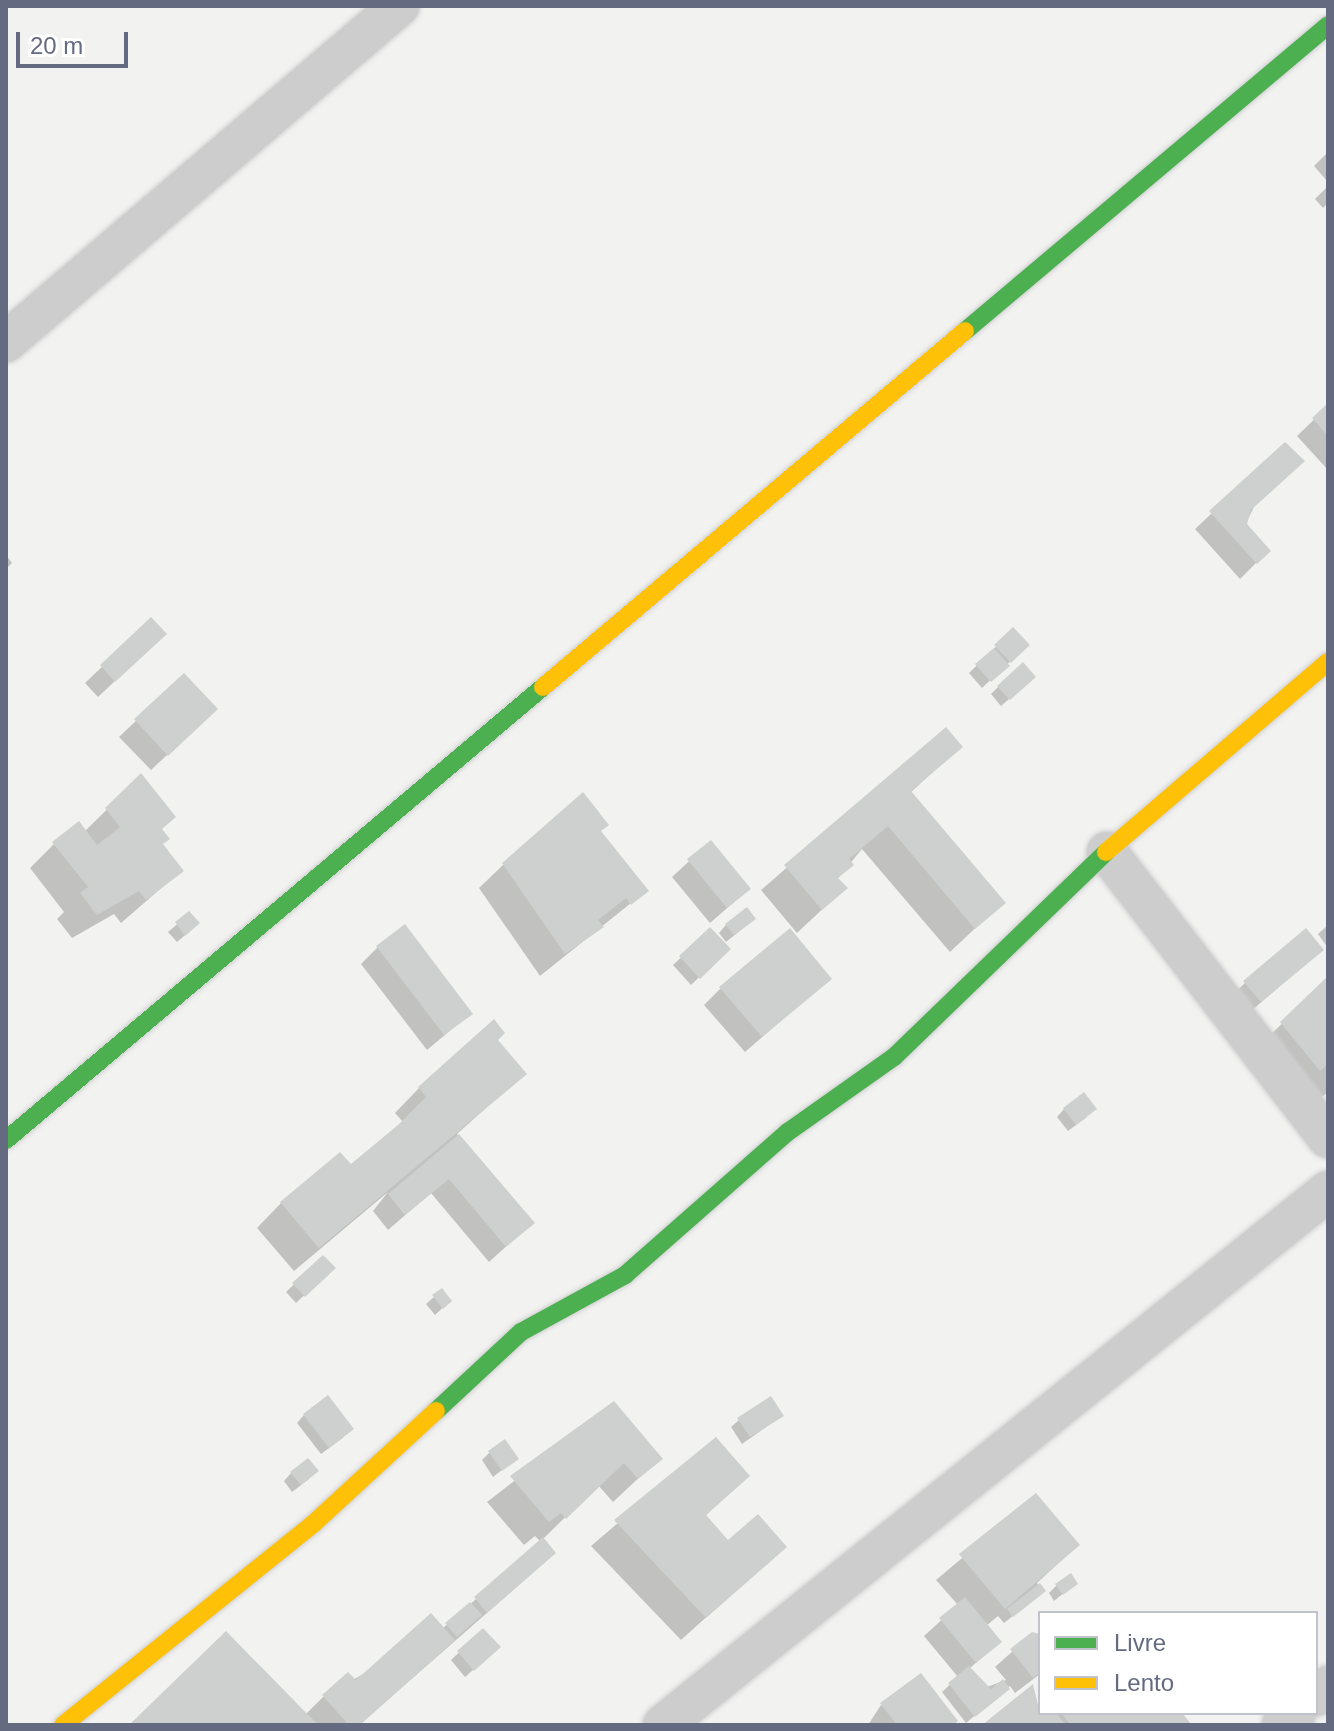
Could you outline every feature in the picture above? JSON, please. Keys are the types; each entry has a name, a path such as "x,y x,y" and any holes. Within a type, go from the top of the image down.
{"street":[{"path":"6,342 399,6"},
{"path":"6,1140 1328,25"},
{"path":"63,1725 313,1524 521,1332 625,1275 788,1132 894,1057 1107,852 1328,662"},
{"path":"1107,852 1328,1138"},
{"path":"663,1725 1328,1191"}],"building":[{"path":"1328,403 1328,436 1312,418"},
{"path":"1285,442 1305,461 1251,510 1247,524 1271,551 1257,564 1209,511"},
{"path":"151,617 167,634 115,682 100,665"},
{"path":"1013,627 1030,645 1011,663 994,645"},
{"path":"994,648 1010,666 991,682 975,664"},
{"path":"1023,662 1036,677 1010,700 997,686"},
{"path":"184,673 218,709 168,756 134,719"},
{"path":"946,727 963,747 911,791 1006,903 975,929 888,826 849,859 854,865 838,878 848,888 822,910 784,865"},
{"path":"141,773 176,817 162,829 170,839 163,844 184,871 146,900 139,891 97,915 80,893 88,887 52,842 79,821 97,845 120,827 105,808"},
{"path":"583,792 609,825 601,831 649,891 631,905 626,898 598,920 604,927 565,954 502,863"},
{"path":"711,840 751,889 727,908 687,859"},
{"path":"747,907 756,919 734,935 725,924"},
{"path":"189,911 200,923 185,936 175,922"},
{"path":"405,924 473,1014 444,1035 376,946"},
{"path":"710,927 731,949 700,979 679,956"},
{"path":"790,928 832,979 762,1037 719,987"},
{"path":"1306,928 1324,950 1261,1002 1243,981"},
{"path":"1328,976 1328,1064 1320,1071 1280,1022"},
{"path":"494,1019 505,1033 498,1040 527,1074 319,1248 280,1202 340,1152 351,1164 398,1125 426,1097 418,1087"},
{"path":"1084,1092 1097,1109 1076,1125 1063,1108"},
{"path":"459,1134 535,1223 506,1247 449,1179 405,1215 388,1194"},
{"path":"323,1255 336,1268 305,1297 292,1283"},
{"path":"442,1288 452,1301 443,1309 432,1295"},
{"path":"328,1395 354,1429 329,1448 303,1414"},
{"path":"771,1396 784,1416 750,1437 737,1418"},
{"path":"614,1401 663,1459 638,1479 624,1463 566,1519 561,1513 549,1522 510,1476"},
{"path":"716,1437 750,1476 706,1515 728,1540 758,1514 787,1547 706,1618 614,1520"},
{"path":"505,1439 519,1459 502,1471 488,1451"},
{"path":"308,1458 319,1471 301,1485 290,1472"},
{"path":"1036,1493 1080,1545 1005,1609 959,1554"},
{"path":"543,1537 556,1553 487,1613 474,1597"},
{"path":"1071,1573 1078,1584 1063,1595 1055,1584"},
{"path":"1040,1583 1046,1591 1013,1617 1007,1609"},
{"path":"965,1597 1002,1642 976,1663 939,1618"},
{"path":"470,1602 482,1615 457,1637 445,1623"},
{"path":"431,1613 455,1640 360,1725 349,1725 322,1695 348,1672 356,1680"},
{"path":"483,1628 501,1647 474,1671 457,1651"},
{"path":"226,1631 318,1725 129,1725"},
{"path":"1032,1632 1038,1634 1038,1674 1033,1678 1010,1649"},
{"path":"969,1666 991,1689 1003,1679 1010,1689 975,1717 948,1683"},
{"path":"921,1673 958,1721 953,1725 897,1725 880,1703"},
{"path":"1033,1684 1038,1715 1058,1715 1066,1725 982,1725"},
{"path":"1063,1715 1184,1715 1192,1725 1071,1725"}],"traffic: fast":[{"path":"965,331 1328,25"},
{"path":"6,1140 543,687"},
{"path":"436,1411 521,1332 625,1275 788,1132 894,1057 1106,852"}],"traffic: slow":[{"path":"543,687 965,331"},
{"path":"1106,852 1328,662"},
{"path":"63,1725 313,1524 436,1411"}]}
